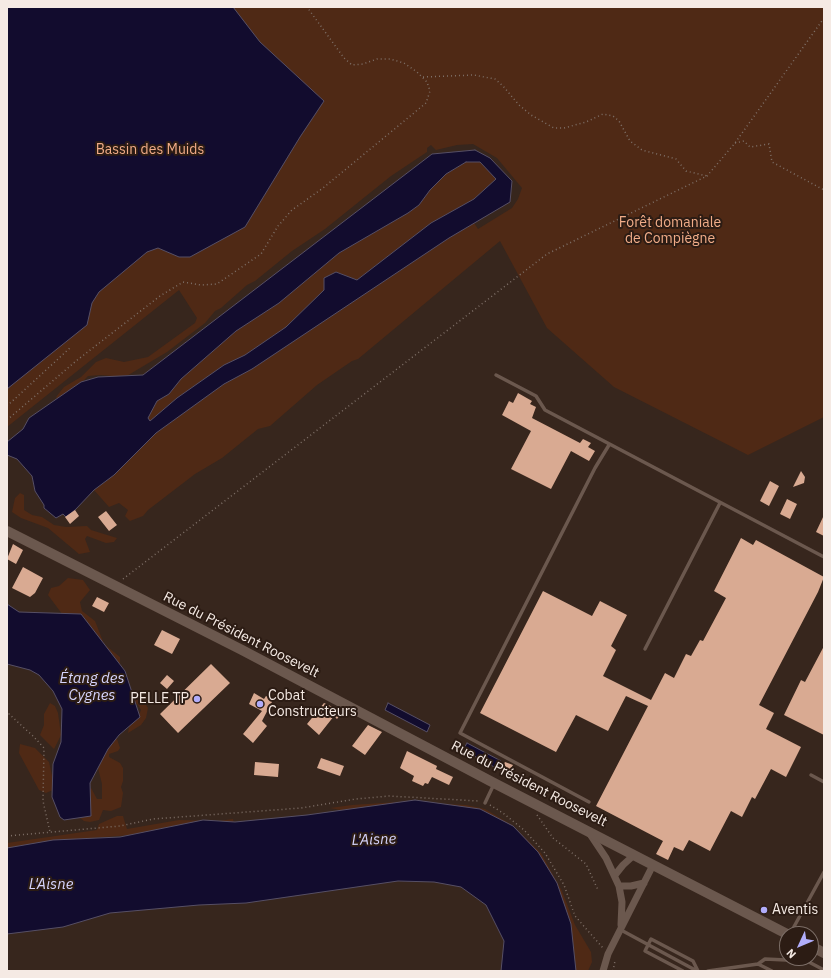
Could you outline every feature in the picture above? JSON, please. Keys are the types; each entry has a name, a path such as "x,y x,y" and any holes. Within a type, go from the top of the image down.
{"street":[{"name":"Rue du Président Roosevelt","path":"7,531 242,650 494,783 779,929"},
{"path":"589,831 616,876 622,902 621,930"},
{"path":"616,876 623,865 634,855"},
{"path":"603,971 608,954 653,865"},
{"path":"619,886 631,886 644,883"}],"lane":[{"path":"496,375 536,396 545,410 824,557"},
{"path":"589,802 460,733 595,468 609,445"},
{"path":"645,650 720,503"},
{"path":"811,775 824,782"},
{"path":"485,803 494,783"},
{"path":"794,926 824,872"},
{"path":"621,930 697,971"},
{"path":"683,971 645,951 652,939 693,961 697,971"},
{"path":"708,971 758,964 765,959 807,962 824,970"},
{"path":"758,964 772,971"}],"path":[{"path":"7,420 76,361 160,296 183,282 201,285 217,284 261,254 278,226 292,210 323,188 426,103 430,91 427,82 404,64 390,59 377,59 363,64 352,65 344,58 308,7"},
{"path":"114,586 547,254 707,176 735,143 824,18"},
{"path":"422,78 474,75 495,79 531,116 554,128 564,128 586,122 603,114 613,116 619,121 630,141 642,150 676,158 686,171 707,176"},
{"path":"735,143 744,142 750,147 769,144 772,162 824,190"},
{"path":"7,406 72,347"},
{"path":"7,718 9,714 44,748 43,801 50,832"},
{"path":"7,836 120,826 153,819 301,808 356,799 389,796 477,800 503,813 524,830 545,853 564,885 575,916 608,954"},
{"path":"532,802 539,820 553,838 586,864 598,890"}],"green space":[{"name":"Forêt domaniale de Compiègne","path":"7,7 824,7 824,417 748,455 614,387 547,328 500,241 358,359 352,361 317,385 270,426 258,429 222,458 195,474 148,510 143,516 130,521 125,516 128,510 119,503 109,507 94,490 114,475 156,433 224,384 252,369 449,238 474,223 478,229 512,208 518,199 522,188 497,158 473,144 457,145 436,150 431,145 427,148 427,152 391,176 325,229 292,251 255,281 247,285 221,308 215,311 205,323 167,352 125,377 101,375 88,376 65,400 60,401 56,397 64,387 81,377 96,362 106,358 124,362 148,357 195,323 197,318 179,290 7,427"},
{"path":"466,162 480,162 496,179 474,199 431,223 357,280 336,272 324,290 286,327 245,355 224,365 177,398 150,421 148,418 157,401 169,394 181,379 236,331 279,303 339,253 408,213 419,205 430,190 446,174"},
{"path":"20,493 24,495 24,510 32,515 42,517 54,525 66,527 87,526 91,530 117,538 114,542 106,543 87,536 85,539 90,552 79,554 48,528 21,518 12,512 15,498"},
{"path":"68,578 83,580 90,590 80,602 82,611 95,621 104,644 120,657 120,665 123,675 68,622 48,595 51,588 59,586"},
{"path":"131,690 137,691 148,708 146,718 141,725 128,733 130,722 139,715 141,710 129,697"},
{"path":"50,703 55,706 58,713 61,735 54,749 40,735 44,725 44,714"},
{"path":"111,738 117,739 120,748 118,751 109,754 109,757 120,763 123,768 123,781 121,787 123,793 121,807 111,811 103,810 99,820 90,822 84,821 78,816 86,792 91,788 97,799 102,799 102,784 98,768 102,753"},
{"path":"20,744 35,748 49,762 55,789 46,793 39,790 19,753"},
{"path":"398,802 466,805 485,809 512,825 541,853 562,891 575,925 591,952 592,962 588,971 571,971 385,807 341,810 330,808"},
{"path":"117,816 123,816 127,829 179,820 218,821 233,819 234,824 145,834 91,838 7,849 7,843 97,830 99,824"}],"water":[{"name":"Bassin des Muids","path":"7,7 233,7 260,42 324,101 300,137 245,227 190,257 179,257 158,248 147,252 99,292 92,303 87,325 7,389"},
{"path":"475,150 490,158 512,181 510,202 449,238 252,369 224,384 156,433 114,475 94,490 75,510 66,517 63,514 56,518 44,508 44,505 35,491 32,476 17,459 7,455 7,442 23,429 29,418 81,382 98,377 143,375 432,154","holes":["466,162 480,162 496,179 474,199 431,223 357,280 336,272 324,278 324,290 286,327 245,355 224,365 177,398 150,421 148,418 157,401 169,394 181,379 236,331 279,303 339,253 408,213 419,205 430,190 446,174"]},
{"name":"Étang des Cygnes","path":"7,604 19,612 81,614 125,671 140,717 119,735 108,749 90,783 91,816 64,820 60,817 52,797 53,764 61,742 62,709 53,691 39,675 30,670 7,664"},
{"path":"388,703 430,725 427,732 385,710"},
{"path":"467,743 501,761 498,769 463,750"},
{"name":"L'Aisne","path":"415,800 480,809 513,826 538,852 557,883 571,924 576,971 501,971 504,941 486,905 461,887 434,882 398,881 246,903 199,905 110,913 63,927 7,934 7,848 53,840 120,837 203,820 235,822 307,815"}],"building":[{"path":"518,393 532,401 530,404 536,407 532,418 580,443 583,439 591,443 588,447 595,451 589,461 571,451 551,489 511,469 531,431 502,415 509,401 513,403"},
{"path":"801,471 805,477 804,483 793,487"},
{"path":"770,481 779,486 769,506 760,501"},
{"path":"787,499 797,504 790,519 780,514"},
{"path":"75,510 79,516 70,524 65,517"},
{"path":"106,511 117,525 109,531 98,517"},
{"path":"824,515 824,536 816,532"},
{"path":"741,538 753,545 756,540 824,577 818,592 759,705 774,713 766,729 801,747 786,777 771,769 755,799 752,797 742,817 731,811 710,851 689,840 683,851 674,847 668,860 656,854 663,841 596,806 648,706 626,696 608,731 576,715 556,752 480,713 543,591 592,616 600,601 627,615 611,646 616,650 603,676 651,700 665,673 674,678 686,654 691,656 700,640 703,641 726,598 714,591"},
{"path":"13,544 23,550 16,564 7,559"},
{"path":"23,567 43,578 35,593 30,597 12,588"},
{"path":"97,597 109,603 104,612 92,606"},
{"path":"162,630 180,639 172,654 154,645"},
{"path":"824,646 824,735 784,715 801,680 805,682"},
{"path":"211,664 230,683 178,733 160,714"},
{"path":"167,675 174,681 167,689 160,683"},
{"path":"254,693 264,699 266,696 273,700 262,721 267,726 253,743 243,734 262,711 249,704"},
{"path":"324,703 339,710 341,714 337,719 334,716 319,735 307,724"},
{"path":"368,725 382,732 365,755 352,746"},
{"path":"407,751 437,766 436,769 453,777 449,785 432,777 428,784 425,783 423,786 412,781 414,776 400,768"},
{"path":"321,758 344,766 340,776 317,768"},
{"path":"255,762 279,764 278,777 254,775"},
{"path":"505,762 513,765 507,775 500,771"}],"place":[{"name":"PELLE TP","path":"197,699"},
{"name":"Cobat Constructeurs","path":"260,704"},
{"name":"Aventis","path":"764,910"}]}
